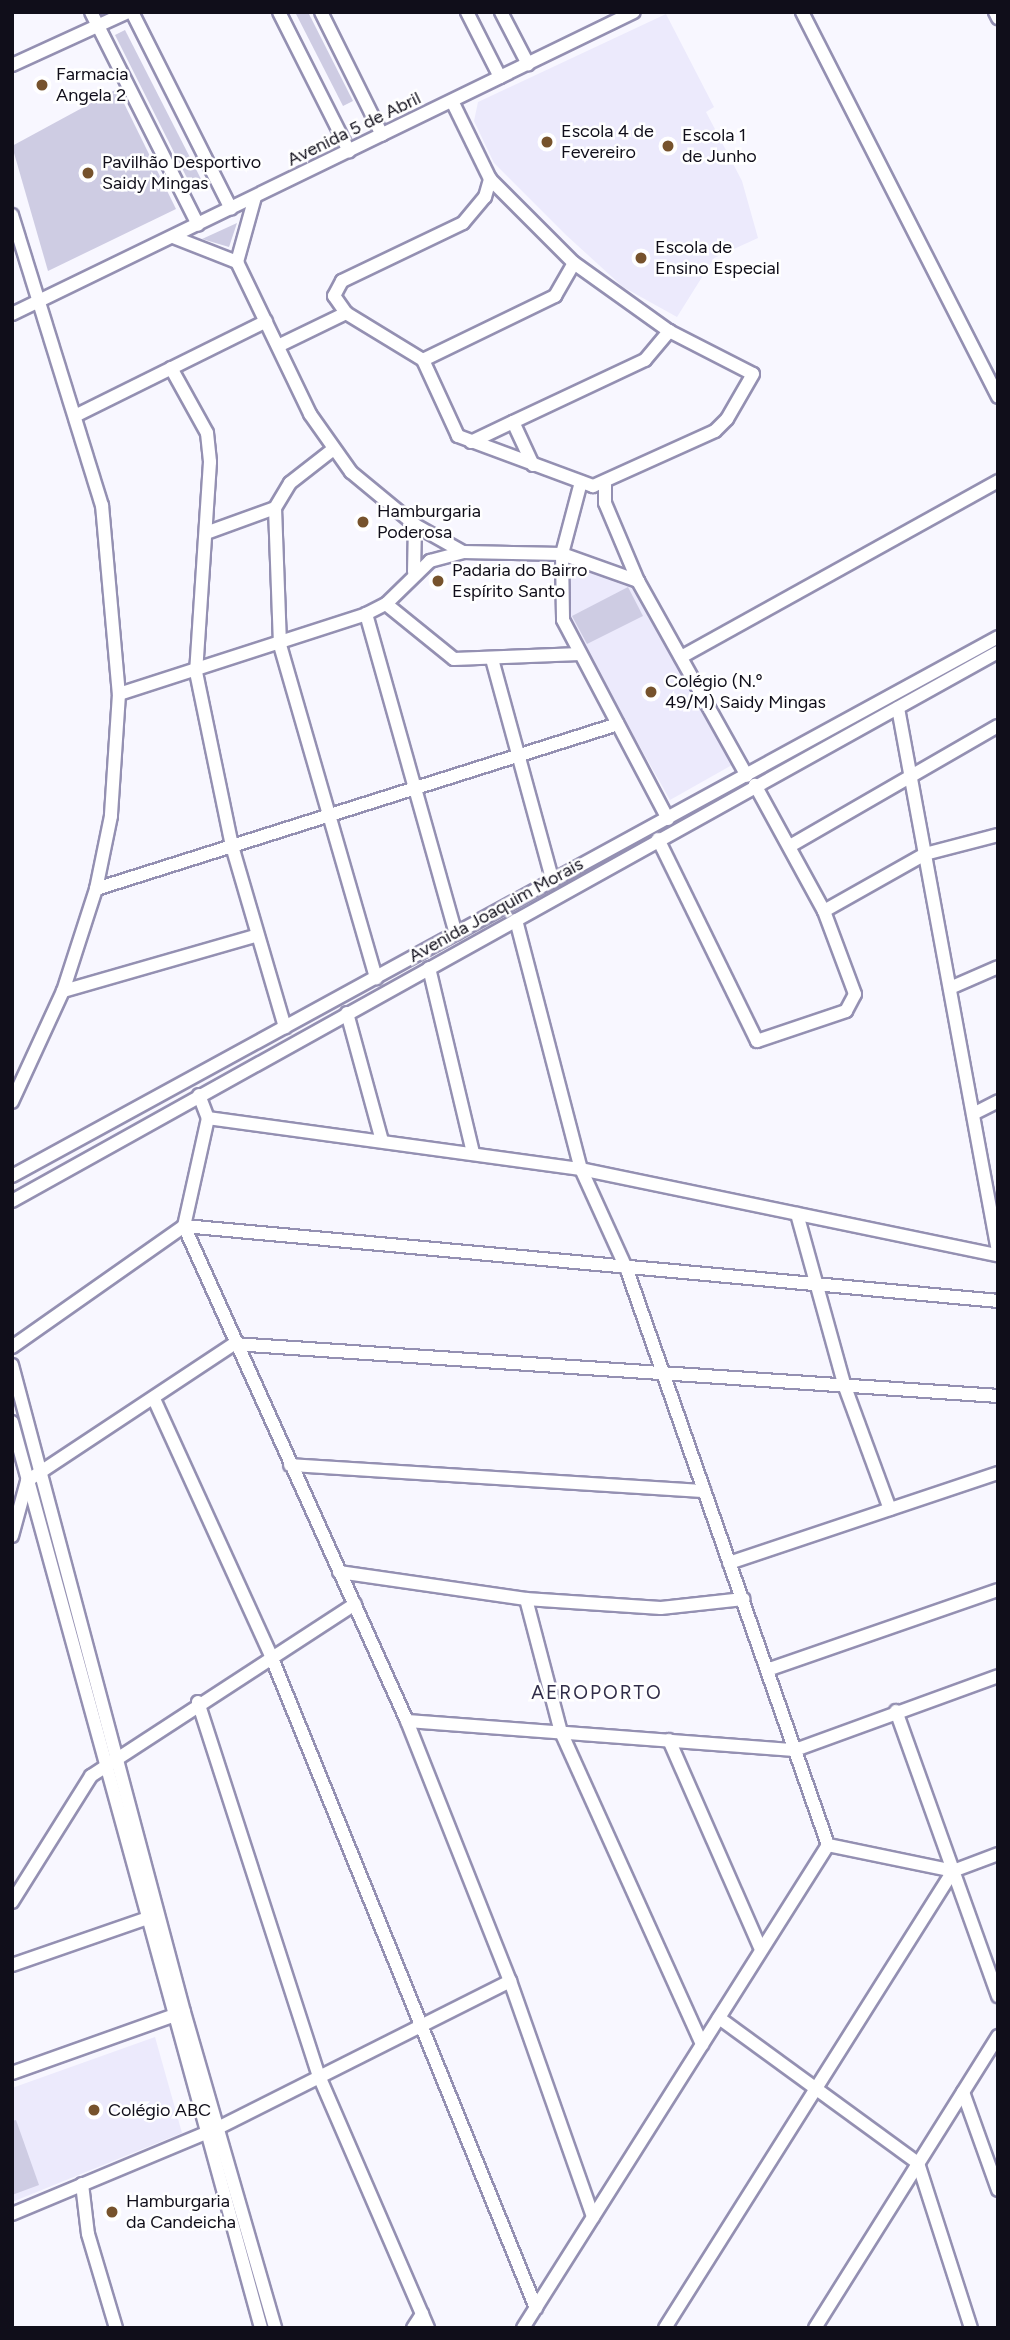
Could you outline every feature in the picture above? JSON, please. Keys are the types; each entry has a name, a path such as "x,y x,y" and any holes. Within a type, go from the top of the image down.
{"street":[{"path":"91,12 198,225"},
{"path":"12,65 130,12 231,209"},
{"path":"279,12 349,151"},
{"path":"321,12 382,135"},
{"path":"467,12 500,77"},
{"path":"501,12 528,64"},
{"name":"Avenida 5 de Abril","path":"12,314 528,64 615,16 634,12"},
{"path":"802,12 998,397"},
{"path":"995,12 998,18"},
{"path":"452,101 490,178 574,263 669,331 746,366 751,385 715,430 605,485 580,482 471,442 452,425 423,360 346,313 334,296 342,281 463,223 485,197 490,178"},
{"path":"255,197 237,262 331,451 415,525 463,552"},
{"path":"12,215 77,415 102,505 119,694 111,816 96,889 63,991 12,1102"},
{"path":"173,237 237,262"},
{"path":"423,360 555,296 574,263"},
{"path":"278,346 346,313"},
{"path":"77,415 266,321"},
{"path":"471,442 645,360 669,331"},
{"path":"171,368 207,433 206,533 196,672 232,846 255,936 285,1027"},
{"path":"513,422 533,465"},
{"path":"331,451 290,483 275,508 280,645 376,978"},
{"path":"681,657 998,481"},
{"path":"580,482 562,554 563,620 668,819"},
{"path":"605,485 605,503 638,581 790,846 824,911 855,994 852,1004 757,1041 658,839"},
{"path":"206,533 275,508"},
{"path":"414,572 415,525"},
{"path":"119,694 280,645 366,614 386,604 414,572 463,552 562,554 638,581"},
{"path":"386,604 454,659 580,654"},
{"path":"366,614 411,789 456,934"},
{"name":"Avenida Joaquim Morais","path":"12,1201 658,839 751,780 998,637"},
{"name":"Avenida Joaquim Morais","path":"14,1174 668,819 898,708 998,652"},
{"path":"492,659 552,882"},
{"path":"208,1118 581,1169 998,1253 992,1189 973,1114 898,708"},
{"path":"96,889 411,789 516,752 618,724"},
{"path":"790,846 995,727 998,742"},
{"path":"824,911 925,853 998,835"},
{"path":"516,920 581,1169 626,1270 744,1599 828,1845"},
{"path":"63,991 255,936"},
{"path":"950,988 998,967"},
{"path":"429,968 473,1153"},
{"path":"347,1013 382,1141"},
{"path":"199,1096 208,1118 184,1226 234,1343 407,1720 510,1981 593,2217"},
{"path":"973,1114 998,1101"},
{"path":"797,1214 814,1286 845,1387 890,1509"},
{"path":"12,1348 184,1226 626,1270 998,1301"},
{"path":"12,1535 27,1481 234,1343 998,1396"},
{"path":"12,1365 218,2128 275,2328"},
{"path":"153,1399 271,1656 419,2026 536,2308"},
{"path":"12,1422 145,1919 261,2328"},
{"path":"290,1465 704,1491"},
{"path":"729,1563 998,1473"},
{"path":"339,1572 526,1599 697,1609 744,1599"},
{"path":"767,1670 998,1590"},
{"path":"526,1599 561,1732 702,2045"},
{"path":"12,1902 91,1776 198,1702 355,1604"},
{"path":"407,1720 795,1750 998,1676"},
{"path":"198,1702 319,2076 428,2328"},
{"path":"896,1711 953,1871 993,1967 998,1996"},
{"path":"668,1740 761,1950"},
{"path":"828,1845 953,1871 998,1854"},
{"path":"523,2328 828,1845"},
{"path":"665,2328 953,1871"},
{"path":"12,1965 145,1919"},
{"path":"12,2214 218,2128 510,1981"},
{"path":"12,2073 172,2016"},
{"path":"719,2018 918,2163 971,2328"},
{"path":"815,2328 998,2036"},
{"path":"963,2092 998,2190"},
{"path":"82,2184 88,2234 116,2328"},
{"path":"413,2328 422,2314"}],"shaded area":[{"path":"295,12 308,12 353,101 343,106"},
{"path":"666,14 714,107 706,112 742,181 758,238 714,258 677,317 623,287 566,235 494,163 474,121 478,102"},
{"path":"125,30 202,181 191,186 115,35"},
{"name":"Pavilhão Desportivo Saidy Mingas","path":"117,89 176,209 48,271 12,146"},
{"path":"237,223 229,247 202,239"},
{"name":"Colégio (N.º 49/M) Saidy Mingas","path":"569,562 636,585 732,765 670,800 568,619"},
{"path":"628,587 643,616 587,644 572,616"},
{"name":"Colégio ABC","path":"155,2037 182,2133 12,2202 12,2088"},
{"path":"16,2120 39,2185 12,2195 12,2121"}],"place":[{"name":"Farmacia Angela 2","path":"42,85"},
{"name":"Escola 4 de Fevereiro","path":"547,142"},
{"name":"Escola 1 de Junho","path":"668,146"},
{"name":"Pavilhão Desportivo Saidy Mingas","path":"88,173"},
{"name":"Escola de Ensino Especial","path":"641,258"},
{"name":"Hamburgaria Poderosa","path":"363,522"},
{"name":"Padaria do Bairro Espírito Santo","path":"438,581"},
{"name":"Colégio (N.º 49/M) Saidy Mingas","path":"651,692"},
{"name":"Colégio ABC","path":"94,2110"},
{"name":"Hamburgaria da Candeicha","path":"112,2212"}],"district":[{"name":"AEROPORTO","path":"597,1693"}]}
